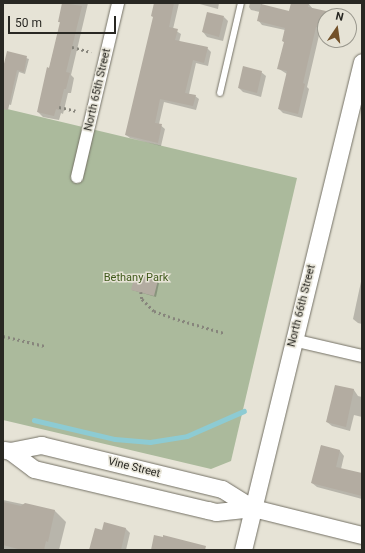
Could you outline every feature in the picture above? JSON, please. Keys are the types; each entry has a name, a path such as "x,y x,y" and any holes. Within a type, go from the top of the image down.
{"main road":[{"name":"North 66th Street","path":"242,550 362,62"},
{"name":"Vine Street","path":"7,450 41,445 222,489 253,508 362,535"},
{"name":"Vine Street","path":"7,450 34,469 216,512 253,508"}],"street":[{"name":"North 65th Street","path":"77,176 118,3"},
{"path":"293,340 362,356"}],"lane":[{"path":"220,94 241,3"}],"path":[{"path":"72,47 91,52"},
{"path":"59,107 76,111"},
{"path":"141,292 142,299 154,311 224,333"},
{"path":"3,336 45,346"}],"green space":[{"name":"Bethany Park","path":"3,108 297,178 231,461 211,469 3,420"}],"building":[{"path":"62,3 82,6 66,72 70,73 66,89 64,89 59,110 56,109 54,116 37,112 47,67 49,68 60,22 58,22"},
{"path":"154,3 174,3 169,27 178,29 175,40 208,47 204,63 193,60 185,93 196,95 193,106 160,99 155,123 162,124 158,143 125,135 153,17 151,16"},
{"path":"291,3 309,3 308,7 317,9 317,27 303,83 305,84 298,114 278,109 287,71 277,69 284,42 282,41 285,28 257,21 261,4 289,11"},
{"path":"207,12 224,16 219,37 202,32"},
{"path":"7,51 27,56 24,72 17,70 8,110 3,109 3,68"},
{"path":"243,66 262,71 257,93 238,88"},
{"path":"135,275 158,280 154,296 131,290"},
{"path":"335,385 354,389 346,427 326,422"},
{"path":"321,445 340,450 336,467 362,473 362,496 311,483"},
{"path":"3,502 21,506 25,503 55,510 48,542 46,541 44,550 22,550 3,545"},
{"path":"104,522 126,528 121,550 89,550 95,528 102,530"},
{"path":"154,535 163,537 163,535 206,546 205,550 151,550"}],"waterway":[{"path":"34,420 115,439 150,442 187,436 244,411"}]}
